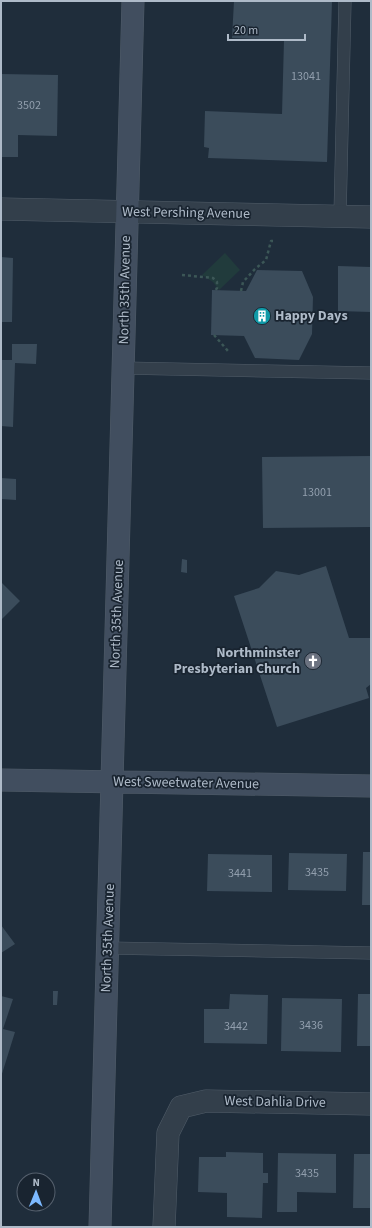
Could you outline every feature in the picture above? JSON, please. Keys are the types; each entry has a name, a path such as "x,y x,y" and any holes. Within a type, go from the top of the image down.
{"main road":[{"name":"North 35th Avenue","path":"100,1227 133,1"},
{"name":"West Sweetwater Avenue","path":"1,780 371,786"}],"street":[{"name":"West Pershing Avenue","path":"1,209 371,217"},
{"name":"West Dahlia Drive","path":"164,1227 168,1132 181,1108 206,1101 371,1104"}],"lane":[{"path":"340,216 345,1"},
{"path":"124,368 371,373"},
{"path":"107,948 371,953"}],"path":[{"path":"240,291 243,282 266,260 271,241 273,241"},
{"path":"182,275 213,278 217,282 217,288 215,291"}],"green space":[{"path":"225,253 240,270 219,290 213,282 202,275"}],"building":[{"path":"234,1 332,1 327,162 208,158 209,148 204,147 205,111 282,114 284,40 232,38"},
{"path":"1,74 58,75 57,136 18,135 18,157 1,157"},
{"path":"1,257 13,258 12,322 1,322"},
{"path":"338,266 371,267 371,312 338,311"},
{"name":"Happy Days","path":"257,270 302,271 313,297 312,334 299,360 255,358 244,336 211,335 212,290 246,291"},
{"path":"12,344 37,344 36,364 15,363 13,427 1,426 1,360 12,360"},
{"path":"371,456 371,527 263,528 262,457"},
{"path":"1,478 16,479 16,500 1,499"},
{"path":"182,559 187,560 187,573 181,572"},
{"name":"Northminster Presbyterian Church","path":"326,566 349,638 371,638 371,684 366,688 369,698 277,727 234,596 259,588 276,571 299,575"},
{"path":"1,582 20,601 1,620"},
{"path":"363,852 371,852 371,905 362,905"},
{"path":"289,853 347,854 346,891 288,890"},
{"path":"208,854 272,855 272,892 207,891"},
{"path":"1,925 15,944 1,953"},
{"path":"53,991 58,991 57,1005 53,1005"},
{"path":"230,994 268,995 267,1044 204,1043 204,1009 229,1009"},
{"path":"358,994 371,994 371,1046 357,1046"},
{"path":"1,996 13,999 3,1029 15,1032 1,1077"},
{"path":"282,998 342,999 341,1052 281,1051"},
{"path":"226,1152 263,1153 263,1173 268,1173 268,1183 263,1183 262,1218 227,1217 227,1193 198,1192 199,1157 226,1157"},
{"path":"278,1153 336,1154 336,1193 297,1192 297,1212 277,1212"},
{"path":"354,1154 371,1154 371,1208 353,1208"}],"place":[{"name":"Happy Days","path":"262,316"},
{"name":"Northminster Presbyterian Church","path":"313,661"}]}
